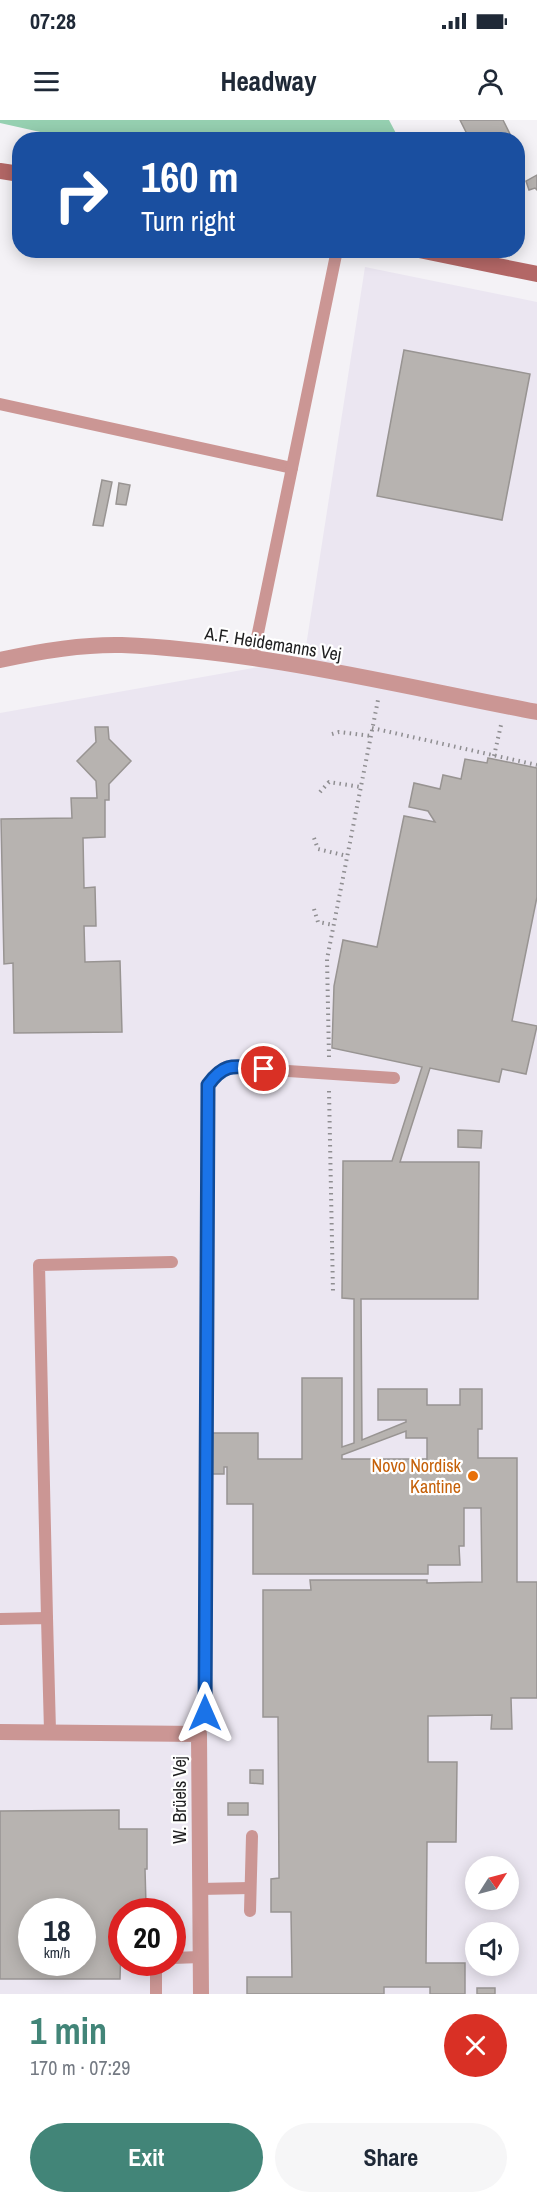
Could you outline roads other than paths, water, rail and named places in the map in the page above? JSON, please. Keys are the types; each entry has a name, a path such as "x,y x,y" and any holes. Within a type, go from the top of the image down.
{"main road":[{"path":"458,258 537,274"}],"street":[{"name":"A.F. Heidemanns Vej","path":"0,660 45,650 121,645 253,657 537,712"},
{"name":"W. Brüels Vej","path":"0,1732 199,1734 201,1994"}],"lane":[{"path":"253,657 335,258"},
{"path":"0,404 292,468"},
{"path":"199,1734 205,1713 208,1085 216,1074 226,1067 394,1078"},
{"path":"50,1731 39,1265 172,1262"},
{"path":"0,1619 47,1618"},
{"path":"250,1911 252,1836"},
{"path":"200,1889 250,1888"},
{"path":"186,1958 201,1957"},
{"path":"156,1976 156,1994"}],"place":[{"name":"Novo Nordisk Kantine","path":"473,1476"}]}
